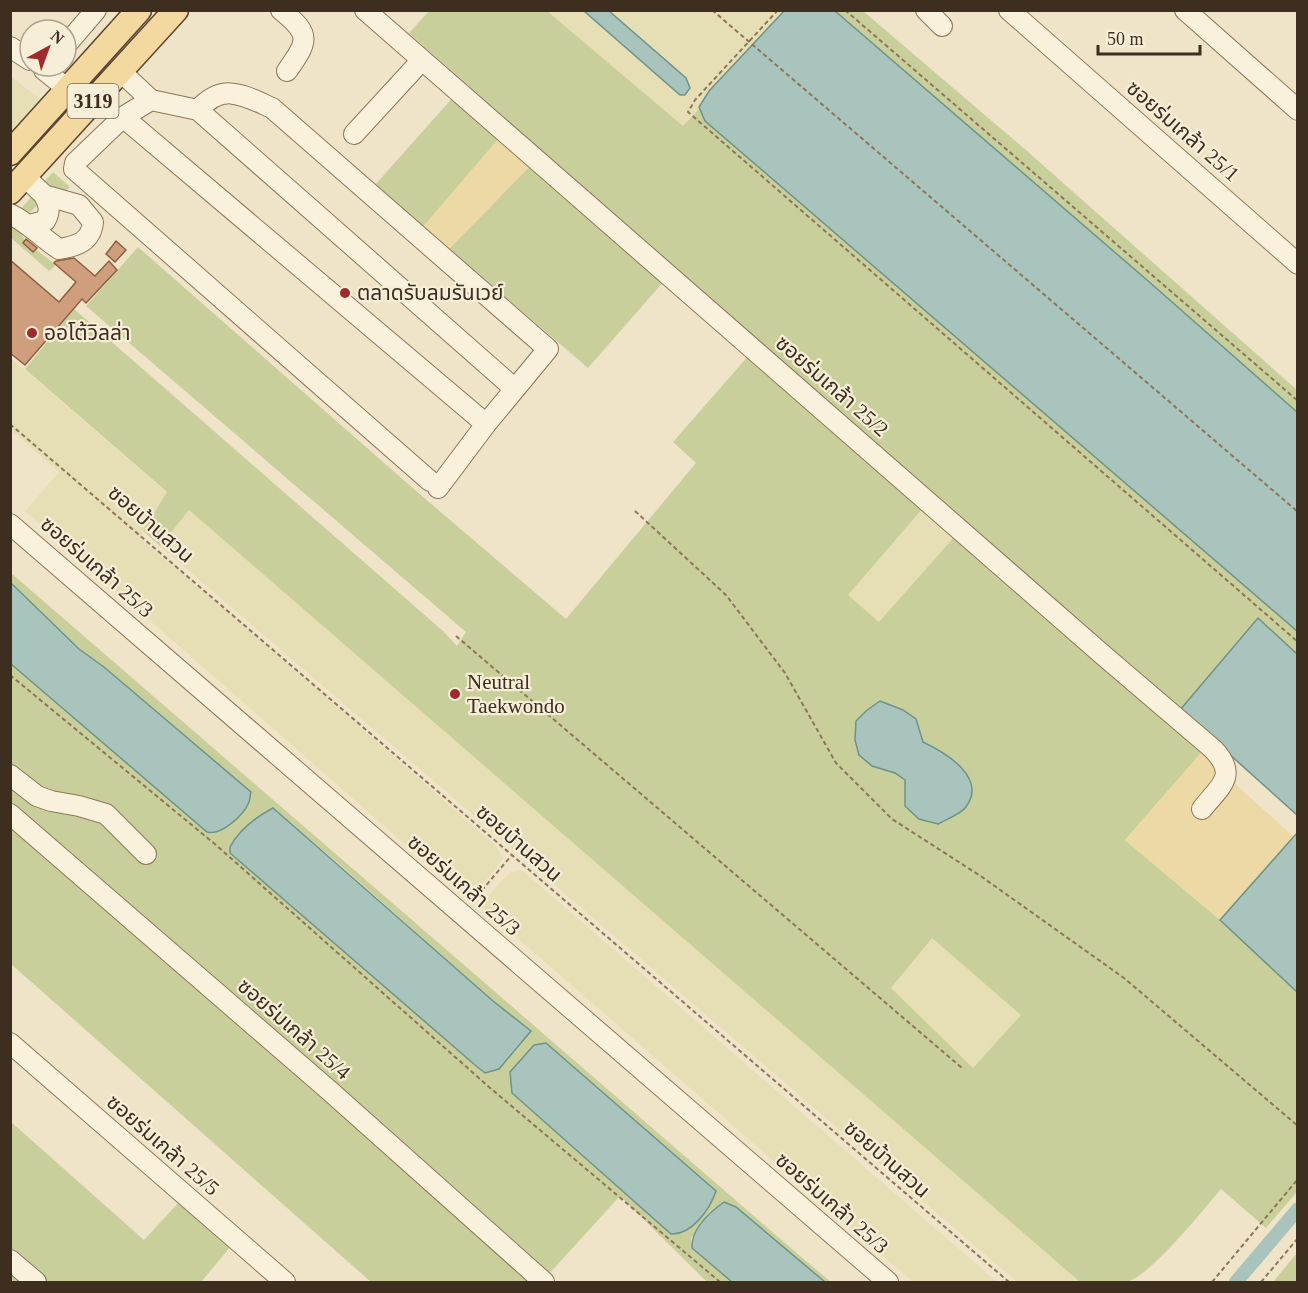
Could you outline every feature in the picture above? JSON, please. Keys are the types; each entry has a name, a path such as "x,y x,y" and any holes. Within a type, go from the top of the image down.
{"main road":[{"name":"3119","path":"10,153 139,10"},
{"name":"3119","path":"17,184 176,10"}],"street":[{"path":"78,31 96,10"},
{"path":"103,10 108,20 121,31"},
{"path":"281,10 296,23 302,31 304,40 287,72"},
{"name":"ซอยร่มเกล้า 25/2","path":"365,10 1103,656 1214,749 1226,765 1226,774 1223,783 1202,809"},
{"path":"926,10 942,26"},
{"path":"1185,10 1298,110"},
{"name":"ซอยร่มเกล้า 25/1","path":"1018,13 1298,264"},
{"path":"354,134 422,60"},
{"path":"120,70 151,100 198,110 515,389"},
{"path":"55,78 69,90"},
{"path":"151,100 123,117 75,163 74,169 434,484 548,349 272,108 244,95 225,92 207,100 198,110"},
{"path":"123,117 486,424"},
{"path":"10,214 29,225 59,249 80,244 92,232 93,222 79,205 17,184"},
{"path":"29,225 45,221 49,214 49,206 44,195"},
{"name":"ซอยร่มเกล้า 25/3","path":"10,524 888,1282"},
{"path":"10,775 37,796 106,814 146,854"},
{"name":"ซอยร่มเกล้า 25/4","path":"10,814 331,1092 544,1282"},
{"name":"ซอยร่มเกล้า 25/5","path":"10,1043 285,1282"},
{"path":"10,1260 36,1282"}],"path":[{"path":"712,10 1298,512"},
{"path":"778,10 695,100 688,112 1298,642"},
{"path":"845,10 1298,401"},
{"name":"ซอยบ้านสวน","path":"10,424 1008,1282"},
{"path":"635,511 726,595 785,673 836,763 892,819 982,877 1124,978 1298,1126"},
{"path":"456,636 962,1068"},
{"path":"10,675 216,845 489,1087 720,1282"},
{"path":"469,906 511,856"},
{"path":"1212,1282 1298,1179"},
{"path":"1261,1282 1298,1238"}],"shaded area":[{"path":"546,11 786,11 683,127"},
{"path":"10,76 43,101 10,136"},
{"path":"10,357 167,493 140,538 278,655 496,846 503,858 493,873 473,893 463,895 25,511 59,472 11,430"},
{"path":"923,508 955,536 879,622 847,595"},
{"path":"189,510 1080,1282 1017,1282 160,546"},
{"path":"523,871 997,1282 913,1282 483,908 490,894 502,880 512,872"},
{"path":"932,937 1021,1015 973,1069 891,988"}],"green space":[{"path":"429,11 547,11 683,126 700,108 705,121 1297,631 1297,654 1258,618 1180,710 1011,564 409,33"},
{"path":"835,11 863,11 1027,151 1297,390 1297,412 1147,280"},
{"path":"455,95 501,136 423,227 375,185"},
{"path":"532,164 665,280 588,368 449,249"},
{"path":"53,172 70,187 67,190 60,191 42,184"},
{"path":"33,195 38,204 31,212 19,211"},
{"path":"11,220 16,221 25,241 56,265 49,271 11,238"},
{"path":"138,247 566,619 696,463 673,442 750,354 923,508 848,595 879,622 955,536 1201,753 1125,840 1220,920 1297,992 1297,1192 1266,1228 1221,1189 1176,1242 1136,1277 1121,1283 1080,1282 189,510 160,546 143,531 167,492 25,369 74,309 443,631 457,646 466,632 86,306","holes":["923,742 940,750 955,814 938,824 920,819 905,780 895,773 872,766 859,755","932,938 1021,1015 973,1068 891,988"]},
{"path":"11,573 831,1282 825,1282 736,1207 713,1210 691,1238 692,1248 732,1282 707,1282 620,1196 548,1275 11,806 11,664 91,732 212,758 104,667 79,649 11,582","holes":["273,808 493,1001 530,1030 515,1052 485,1072 475,1065 231,853","546,1043 716,1191 679,1234 671,1233 512,1093 510,1072 534,1045"]},
{"path":"10,820 533,1282 371,1282 11,964"},
{"path":"10,1121 144,1240 180,1201 232,1245 201,1282 11,1282"},
{"path":"1297,1253 1297,1282 1273,1282"}],"sand":[{"path":"501,136 532,164 449,249 423,227"},
{"path":"1201,753 1294,837 1220,920 1125,840"}],"water":[{"path":"584,11 609,11 686,78 690,88 685,95 680,95"},
{"path":"784,11 835,11 1297,412 1297,631 705,121 699,107 709,91"},
{"path":"10,582 79,649 104,667 251,792 249,802 237,818 219,831 207,832 11,664"},
{"path":"1258,618 1297,654 1297,815 1180,710"},
{"path":"880,701 903,710 916,719 923,742 952,759 968,776 972,786 971,796 961,812 938,824 919,819 905,806 905,780 895,773 872,766 859,755 855,740 856,721"},
{"path":"273,808 493,1001 531,1031 499,1069 485,1073 475,1065 230,853 230,847 243,830"},
{"path":"1297,833 1297,992 1220,920"},
{"path":"546,1043 716,1191 705,1213 693,1226 671,1234 512,1093 510,1072 534,1045"},
{"path":"724,1202 736,1207 825,1282 732,1282 692,1248 698,1228 707,1216"}],"building":[{"path":"26,239 37,248 33,252 23,243"},
{"path":"116,241 126,250 115,262 106,254"},
{"name":"ออโต้วิลล่า","path":"74,258 95,276 109,261 117,270 86,303 82,299 25,365 10,353 10,260 59,302 76,282 54,263"}],"waterway":[{"path":"1236,1282 1298,1209"}],"place":[{"name":"ตลาดรับลมรันเวย์","path":"345,293"},
{"name":"ออโต้วิลล่า","path":"32,333"},
{"name":"Neutral Taekwondo","path":"455,694"}]}
